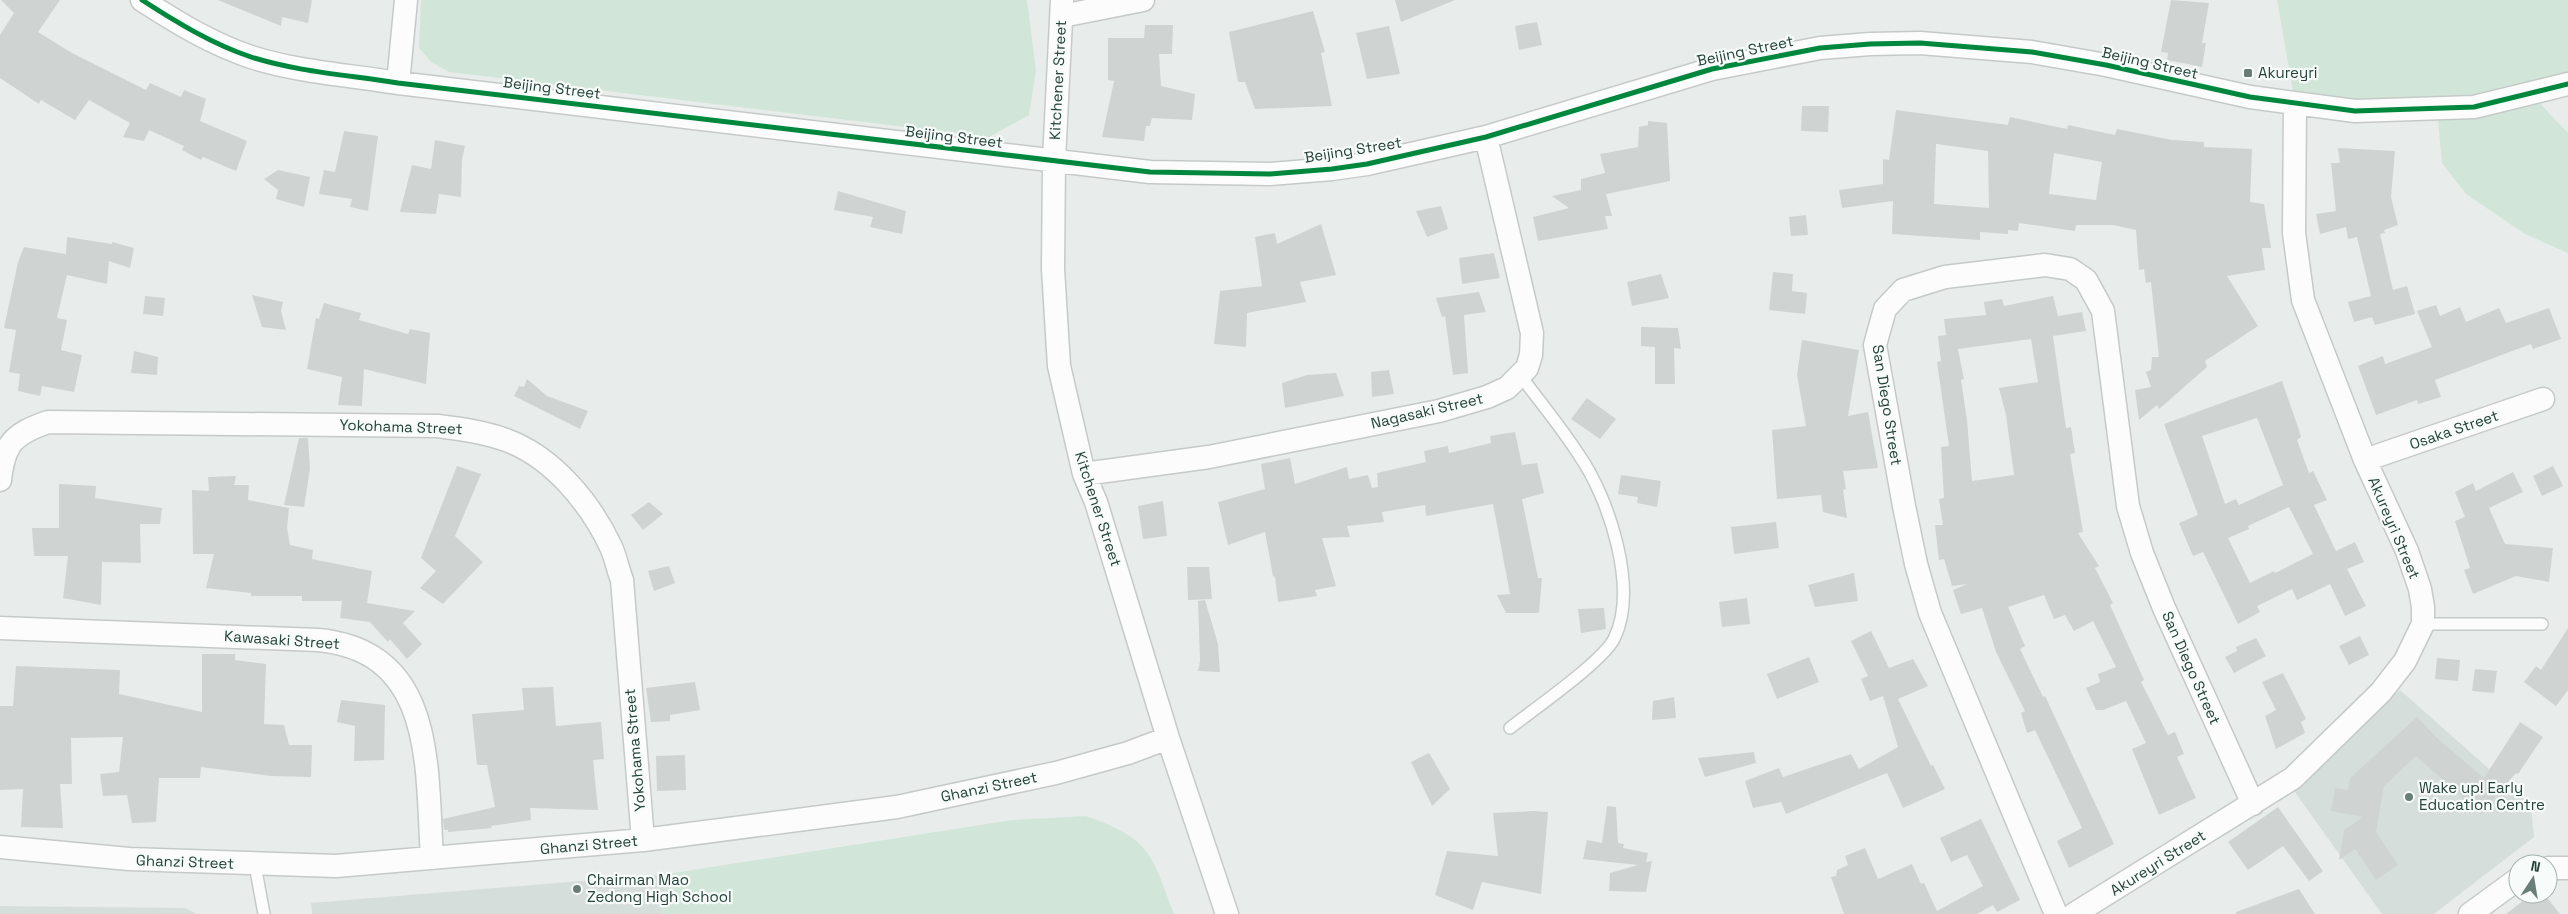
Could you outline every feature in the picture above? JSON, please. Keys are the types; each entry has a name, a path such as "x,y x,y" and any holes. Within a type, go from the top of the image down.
{"street":[{"name":"Beijing Street","path":"142,0 176,22 252,57 288,66 398,82 1150,172 1270,174 1367,164 1486,137 1712,69 1820,48 1870,44 1920,43 2032,52 2106,65 2198,87 2355,111 2474,107 2568,84"},
{"path":"398,82 406,0"},
{"path":"1062,8 1143,0"},
{"name":"Kitchener Street","path":"1062,8 1054,160 1053,269 1059,366 1084,474 1098,510 1168,738 1227,914"},
{"name":"Akureyri Street","path":"2074,914 2293,778 2381,692 2405,661 2423,624 2420,589 2407,551 2365,460 2303,300 2294,233 2295,102"},
{"name":"Nagasaki Street","path":"1084,474 1209,456 1438,411 1487,397 1507,388 1526,368 1531,355 1532,333 1486,137"},
{"name":"San Diego Street","path":"2056,914 1930,613 1916,564 1875,345 1885,309 1903,290 1945,277 2045,266 2070,269 2086,280 2091,287 2103,311 2128,506 2142,554 2164,608 2253,804"},
{"name":"Osaka Street","path":"2365,460 2543,399"},
{"name":"Yokohama Street","path":"0,480 2,459 8,446 18,436 48,422 438,426 466,429 506,440 518,446 557,472 586,505 612,549 622,580 642,840"},
{"name":"Kawasaki Street","path":"0,628 318,640 354,647 377,660 388,670 412,702 424,743 432,858"},
{"name":"Ghanzi Street","path":"0,848 129,859 255,865 336,866 642,840 898,808 1056,773 1128,753 1168,738"},
{"path":"2470,914 2508,886"}],"lane":[{"path":"1510,728 1595,660 1613,640 1623,614 1618,553 1604,504 1580,456 1520,375"},
{"path":"2423,624 2542,624"},
{"path":"255,865 264,914"}],"shaded area":[{"name":"Wake up! Early Education Centre","path":"2400,690 2531,806 2534,837 2512,854 2508,854 2508,857 2434,914 2382,914 2292,788"},
{"name":"Chairman Mao Zedong High School","path":"667,874 661,914 312,914 311,903"},
{"path":"0,906 185,908 197,914 0,914"}],"green space":[{"path":"421,0 1027,0 1036,70 1029,115 989,137 449,72 431,62 419,48"},
{"path":"2277,0 2568,0 2568,84 2531,94 2568,133 2568,253 2525,234 2466,194 2442,163 2437,109 2295,103"},
{"path":"1086,816 1124,832 1146,851 1160,876 1174,914 661,914 667,874 1012,820"}],"building":[{"path":"1,0 60,0 38,32 72,53 146,90 150,83 181,97 184,90 206,99 200,121 247,141 236,171 203,157 201,160 182,150 184,146 149,130 144,141 123,137 130,123 89,100 75,120 41,100 39,104 0,78 0,35 14,13"},
{"path":"218,0 312,0 308,23 282,17 281,26"},
{"path":"1395,0 1455,0 1401,22"},
{"path":"2171,0 2209,3 2202,43 2206,43 2202,67 2167,60 2168,53 2161,52"},
{"path":"1313,11 1325,52 1321,53 1332,106 1255,109 1245,82 1238,82 1229,32"},
{"path":"1537,22 1542,45 1519,50 1515,26"},
{"path":"1145,25 1173,25 1172,54 1159,54 1161,86 1195,94 1192,120 1152,118 1150,126 1146,126 1144,141 1102,137 1114,81 1108,80 1108,38 1144,38"},
{"path":"1389,26 1400,74 1367,79 1356,33"},
{"path":"1802,106 1829,106 1828,132 1801,131"},
{"path":"1896,110 2008,125 2010,117 2067,129 2068,125 2115,135 2117,129 2172,140 2204,142 2204,147 2252,149 2250,202 2264,204 2271,248 2262,248 2265,270 2227,276 2258,326 2205,361 2207,367 2159,409 2157,405 2139,420 2135,390 2151,387 2146,372 2151,370 2152,357 2159,357 2151,282 2146,283 2144,269 2139,270 2136,230 2113,225 2076,225 2075,231 2019,223 2018,231 2008,230 2008,234 1980,232 1980,240 1892,234 1893,201 1842,208 1839,190 1883,184 1883,159 1889,160","holes":["1936,144 1988,151 1989,208 1934,204","2054,153 2102,162 2096,200 2049,194"]},
{"path":"1648,121 1667,123 1670,181 1606,194 1612,216 1605,216 1608,229 1538,241 1533,217 1569,208 1552,196 1581,190 1581,179 1605,173 1600,154 1638,147 1639,127 1648,125"},
{"path":"344,131 378,136 368,211 350,207 352,199 319,194 324,170 335,172"},
{"path":"435,140 465,146 462,160 461,197 439,194 436,214 400,212 412,165 431,169"},
{"path":"2338,148 2395,151 2391,197 2398,225 2384,230 2385,233 2380,234 2393,290 2407,286 2415,314 2375,325 2372,317 2354,322 2348,302 2371,296 2357,237 2348,239 2346,227 2320,234 2316,214 2336,211 2331,163 2340,163"},
{"path":"278,170 310,177 304,207 276,199 278,190 264,179"},
{"path":"838,191 906,211 902,234 870,227 873,217 834,210"},
{"path":"1441,206 1448,229 1427,237 1416,211"},
{"path":"1806,215 1808,235 1791,236 1789,217"},
{"path":"1321,224 1336,275 1300,282 1306,302 1247,313 1246,347 1214,344 1220,291 1262,286 1255,237 1275,233 1277,244"},
{"path":"67,237 112,244 112,242 134,248 130,268 109,261 107,284 67,275 57,318 67,320 61,350 82,355 74,392 42,386 40,396 18,391 20,374 9,372 16,330 4,328 18,262 24,247 66,254"},
{"path":"1494,253 1500,278 1462,284 1459,258"},
{"path":"1773,272 1793,274 1792,291 1807,293 1805,314 1769,310"},
{"path":"1661,274 1669,298 1632,306 1627,282"},
{"path":"1479,292 1486,312 1464,315 1468,373 1453,375 1445,316 1442,317 1436,298"},
{"path":"252,295 283,302 281,311 286,330 262,327"},
{"path":"145,296 165,298 163,316 143,314"},
{"path":"2053,296 2058,316 2082,312 2086,331 2053,336 2066,428 2071,427 2075,453 2070,454 2083,532 2078,533 2099,566 2095,568 2113,603 2110,605 2144,680 2141,682 2168,735 2175,732 2184,754 2177,757 2196,798 2159,815 2132,749 2146,743 2126,701 2103,710 2096,710 2086,688 2100,682 2098,674 2116,667 2093,621 2074,631 2065,615 2054,619 2044,595 2008,607 2025,646 2020,649 2043,697 2045,696 2114,844 2069,868 2057,841 2082,828 2035,730 2027,733 2021,713 2025,711 1996,652 1982,608 1961,614 1953,590 1967,584 1952,586 1944,559 1939,560 1935,525 1943,525 1939,499 1944,498 1941,447 1949,446 1937,362 1941,361 1938,336 1946,335 1944,319 1986,315 1984,302 2002,299 2004,306","holes":["2031,339 2038,382 1999,388 2006,415 2014,475 1972,481 1967,420 1961,380 1964,379 1958,349"]},
{"path":"324,303 361,313 359,320 408,334 410,329 430,333 426,384 364,369 362,406 338,405 342,377 307,369 316,318 319,319"},
{"path":"2436,305 2440,316 2460,307 2466,322 2499,308 2506,323 2549,308 2561,339 2533,349 2531,344 2435,380 2441,397 2418,404 2417,400 2376,415 2358,366 2383,356 2385,364 2432,347 2417,311"},
{"path":"1641,327 1678,328 1681,349 1674,348 1675,384 1655,384 1655,347 1641,346"},
{"path":"1802,340 1859,350 1848,416 1868,412 1878,468 1843,471 1846,489 1843,490 1847,518 1823,512 1821,495 1777,499 1772,430 1806,426 1797,375"},
{"path":"134,351 158,357 157,375 131,373"},
{"path":"1389,370 1394,394 1372,397 1371,372"},
{"path":"1336,373 1344,396 1285,408 1282,383 1307,375"},
{"path":"527,379 547,396 588,411 580,429 514,396 519,386 524,387"},
{"path":"2282,381 2299,430 2301,437 2297,440 2309,473 2313,471 2327,500 2314,505 2336,551 2355,542 2364,562 2347,569 2366,606 2345,616 2330,584 2297,600 2292,589 2257,606 2260,612 2238,624 2203,552 2193,556 2179,523 2198,515 2164,424","holes":["2257,418 2283,485 2239,505 2236,499 2225,504 2202,436","2289,507 2313,554 2250,583 2228,538 2249,529 2248,526"]},
{"path":"1587,398 1616,419 1600,439 1571,419"},
{"path":"1515,432 1522,465 1537,463 1544,493 1522,499 1538,578 1542,578 1539,613 1506,613 1497,595 1510,594 1493,504 1426,516 1425,505 1382,512 1384,522 1347,526 1350,537 1322,538 1336,586 1315,590 1317,596 1278,602 1275,577 1273,576 1265,532 1228,545 1218,502 1265,489 1261,464 1290,458 1295,484 1347,467 1349,479 1368,475 1372,488 1378,487 1377,473 1426,462 1424,451 1448,446 1449,453 1491,443 1490,436"},
{"path":"299,438 308,438 310,469 304,507 284,505"},
{"path":"457,466 481,474 455,536 483,562 443,604 420,588 436,571 421,558"},
{"path":"2553,466 2563,486 2542,496 2533,476"},
{"path":"2513,472 2523,492 2489,508 2505,544 2553,548 2549,582 2516,576 2473,594 2464,570 2470,568 2455,521 2465,517 2455,492 2473,483 2476,491"},
{"path":"1621,475 1661,481 1657,507 1637,503 1638,497 1618,494"},
{"path":"236,476 234,485 249,485 248,500 289,508 287,528 290,545 313,550 312,559 372,571 367,603 415,611 403,623 422,644 407,659 390,639 388,642 370,622 340,618 342,601 302,601 302,596 251,596 251,593 206,588 214,554 193,554 192,490 209,491 208,477"},
{"path":"59,484 96,486 95,498 162,508 160,524 140,524 141,563 102,562 101,605 63,598 68,556 34,556 32,528 59,528"},
{"path":"1163,501 1167,536 1143,539 1138,506"},
{"path":"649,502 663,514 643,530 631,515"},
{"path":"1776,522 1779,548 1734,554 1731,527"},
{"path":"669,566 675,583 654,591 648,571"},
{"path":"1187,567 1209,567 1212,599 1188,600"},
{"path":"1854,573 1858,601 1815,607 1808,585"},
{"path":"1747,598 1750,624 1722,627 1719,602"},
{"path":"1205,600 1218,644 1220,672 1198,671 1200,661 1198,601"},
{"path":"1604,608 1606,629 1581,633 1578,609"},
{"path":"2568,628 2568,690 2556,706 2524,682 2536,666 2541,670"},
{"path":"1871,631 1889,668 1913,659 1928,686 1898,699 1931,766 1933,765 1945,789 1903,808 1887,773 1786,814 1781,802 1753,808 1745,781 1779,768 1783,777 1851,754 1859,769 1898,747 1883,696 1870,701 1861,679 1868,676 1851,641"},
{"path":"2360,636 2369,655 2349,665 2339,646"},
{"path":"2256,638 2266,656 2234,673 2225,657 2237,651 2236,647"},
{"path":"202,654 235,654 235,660 266,664 264,724 284,725 289,745 312,745 311,777 271,776 201,767 200,778 159,778 156,822 132,823 127,795 103,796 100,774 119,772 123,737 71,738 72,784 60,784 63,828 21,827 23,789 0,790 0,706 13,706 16,666 120,670 119,694 202,712"},
{"path":"1809,657 1819,682 1777,699 1767,674"},
{"path":"2437,658 2460,660 2458,681 2435,679"},
{"path":"2475,669 2497,671 2494,693 2472,691"},
{"path":"2283,673 2306,719 2301,722 2305,733 2276,749 2265,716 2276,710 2262,682"},
{"path":"695,682 700,710 670,715 670,721 651,722 646,688"},
{"path":"553,687 556,726 601,722 604,759 593,760 598,810 530,808 531,820 491,826 492,828 448,832 448,830 444,830 443,819 495,807 487,765 477,765 472,714 524,710 522,688"},
{"path":"1674,697 1676,718 1652,720 1653,701"},
{"path":"341,700 385,705 384,760 354,761 355,726 337,722"},
{"path":"2417,717 2438,739 2484,778 2520,722 2543,737 2518,774 2516,773 2481,814 2416,756 2384,786 2376,832 2398,865 2376,880 2355,849 2339,860 2344,830 2363,817 2331,811 2335,788 2348,790 2350,778"},
{"path":"1754,752 1756,763 1705,777 1698,758"},
{"path":"1429,753 1450,789 1432,806 1411,762"},
{"path":"685,755 686,790 657,791 656,756"},
{"path":"1607,806 1616,807 1618,843 1624,844 1623,848 1648,853 1646,862 1652,861 1646,892 1609,891 1610,873 1638,865 1583,859 1587,840 1602,843"},
{"path":"2278,807 2323,871 2309,881 2283,846 2248,870 2228,842"},
{"path":"1548,812 1541,894 1482,882 1473,910 1435,895 1447,851 1498,856 1493,813"},
{"path":"1981,819 2020,900 1997,912 1993,905 1977,914 1844,914 1831,877 1836,876 1837,870 1848,865 1845,856 1865,848 1878,879 1912,864 1921,884 1924,883 1937,911 1983,886 1967,855 1951,862 1940,838"},
{"path":"2299,889 2315,914 2236,914 2236,912"},
{"path":"2519,904 2552,904 2560,914 2506,914"}],"cycle path":[{"path":"142,0 222,46 251,57 305,70 398,83 1150,172 1270,174 1367,164 1486,137 1712,69 1820,48 1870,44 1920,43 2032,52 2106,65 2250,97 2355,111 2474,107 2568,84"}],"place":[{"name":"Akureyri","path":"2248,73"},
{"name":"Wake up! Early Education Centre","path":"2409,797"},
{"name":"Chairman Mao Zedong High School","path":"577,889"}]}
